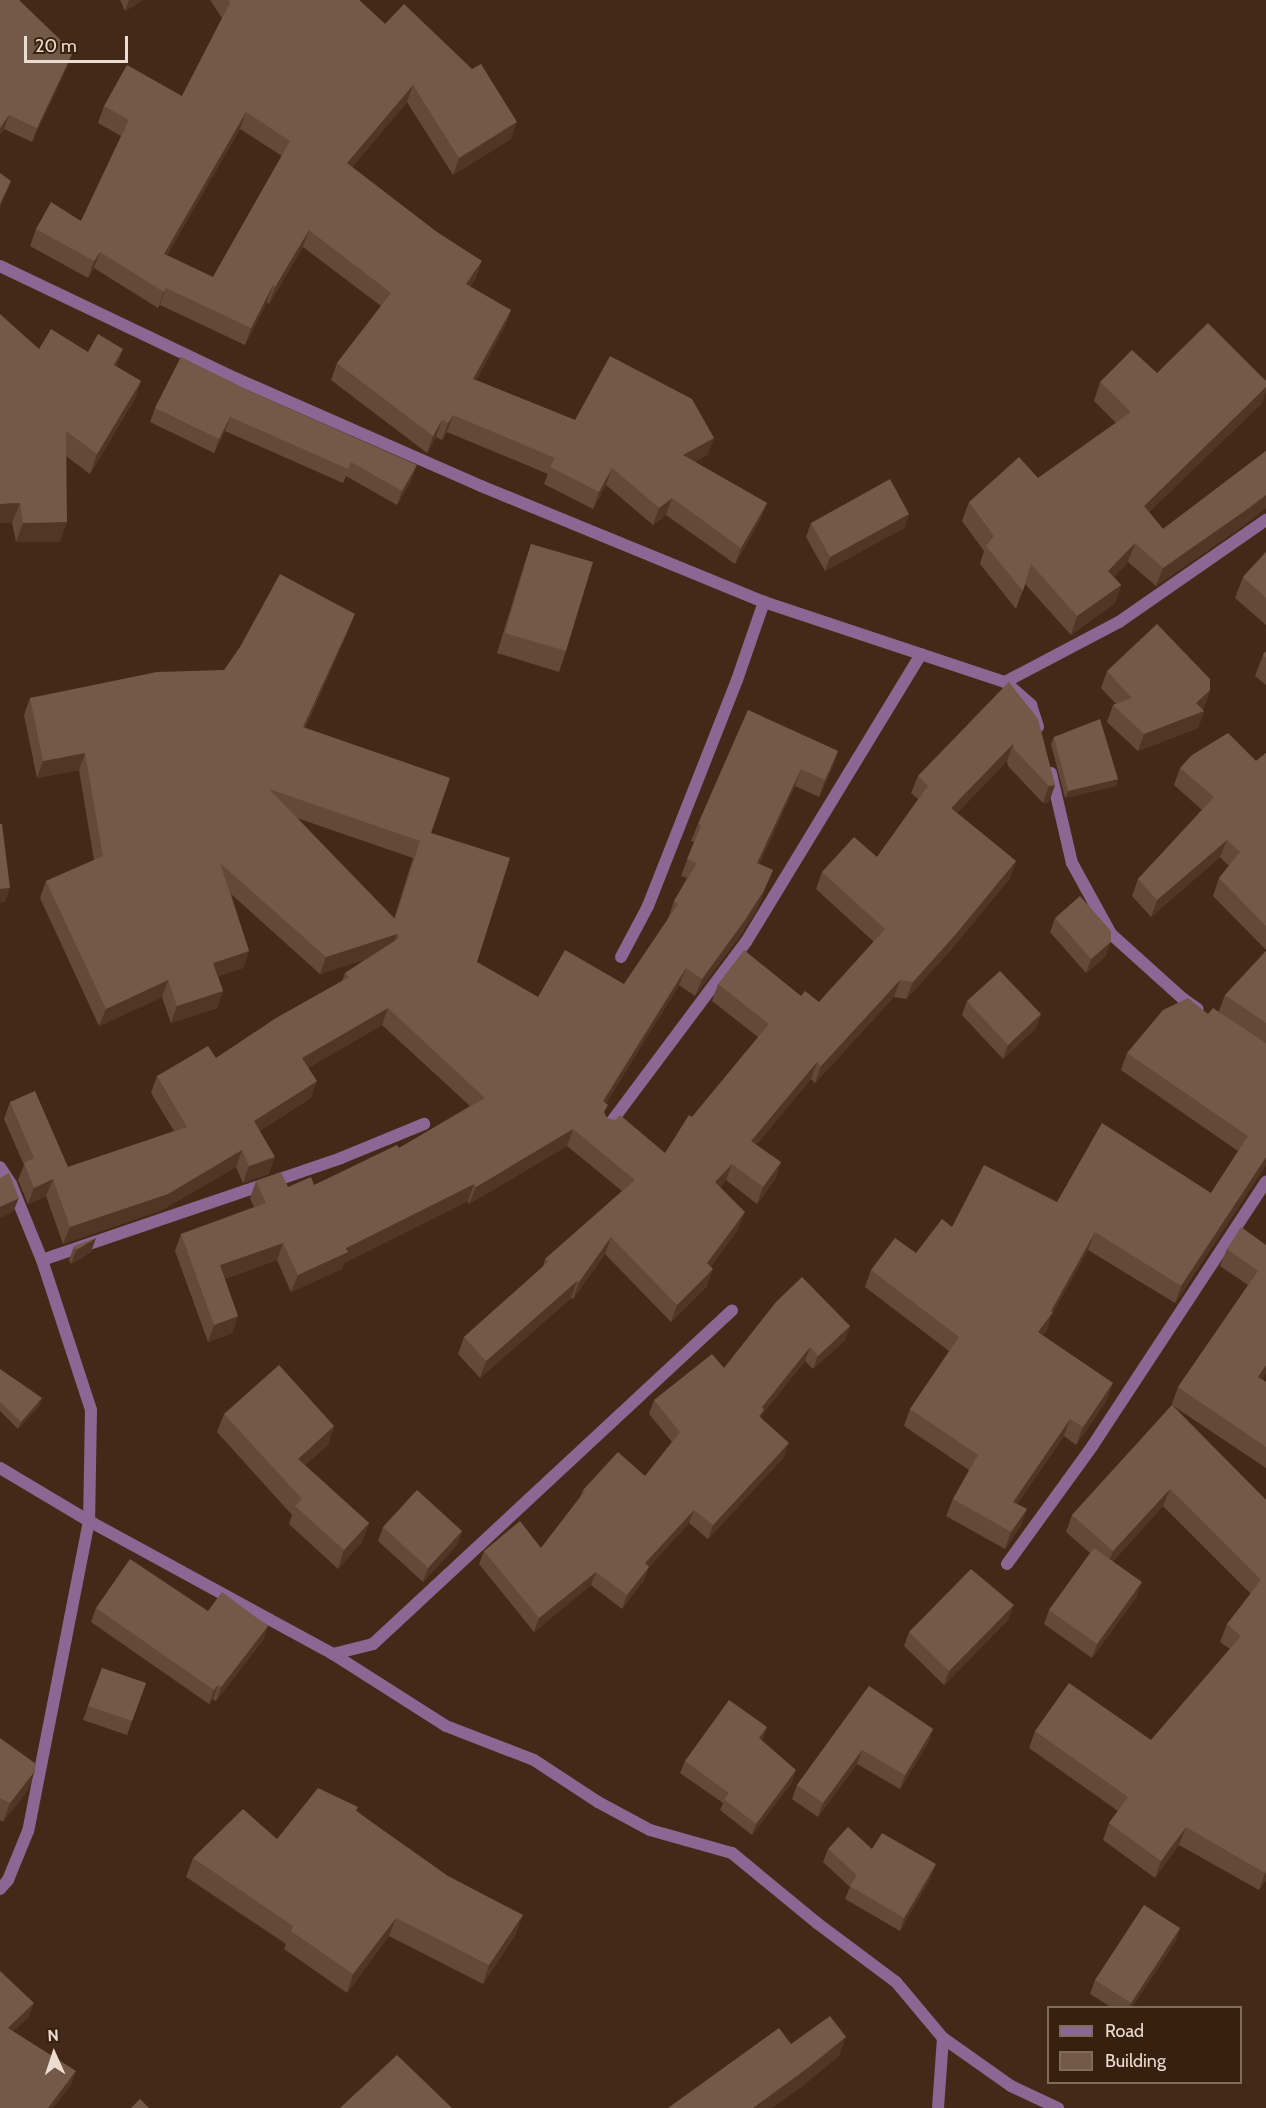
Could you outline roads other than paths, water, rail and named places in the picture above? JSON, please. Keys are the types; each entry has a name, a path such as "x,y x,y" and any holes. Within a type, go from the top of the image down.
{"street":[{"path":"0,266 256,387 482,486 764,602 1005,682 1031,705 1041,736"},
{"path":"1005,682 1119,622 1266,520"},
{"path":"621,957 648,906 737,680 764,602"},
{"path":"606,1129 746,942 921,654"},
{"path":"1047,758 1072,863 1111,934 1182,998 1210,1017"},
{"path":"42,1260 341,1158 424,1124"},
{"path":"0,1167 11,1184 42,1260 91,1410 89,1521 33,1775 28,1831 8,1880 0,1888"},
{"path":"1007,1564 1099,1435 1266,1182"},
{"path":"333,1654 373,1644 732,1310"},
{"path":"0,1468 89,1521 333,1654 446,1726 534,1760 598,1802 650,1830 732,1853 817,1923 896,1982 943,2038 1011,2086 1058,2108"},
{"path":"938,2108 943,2038"}]}
